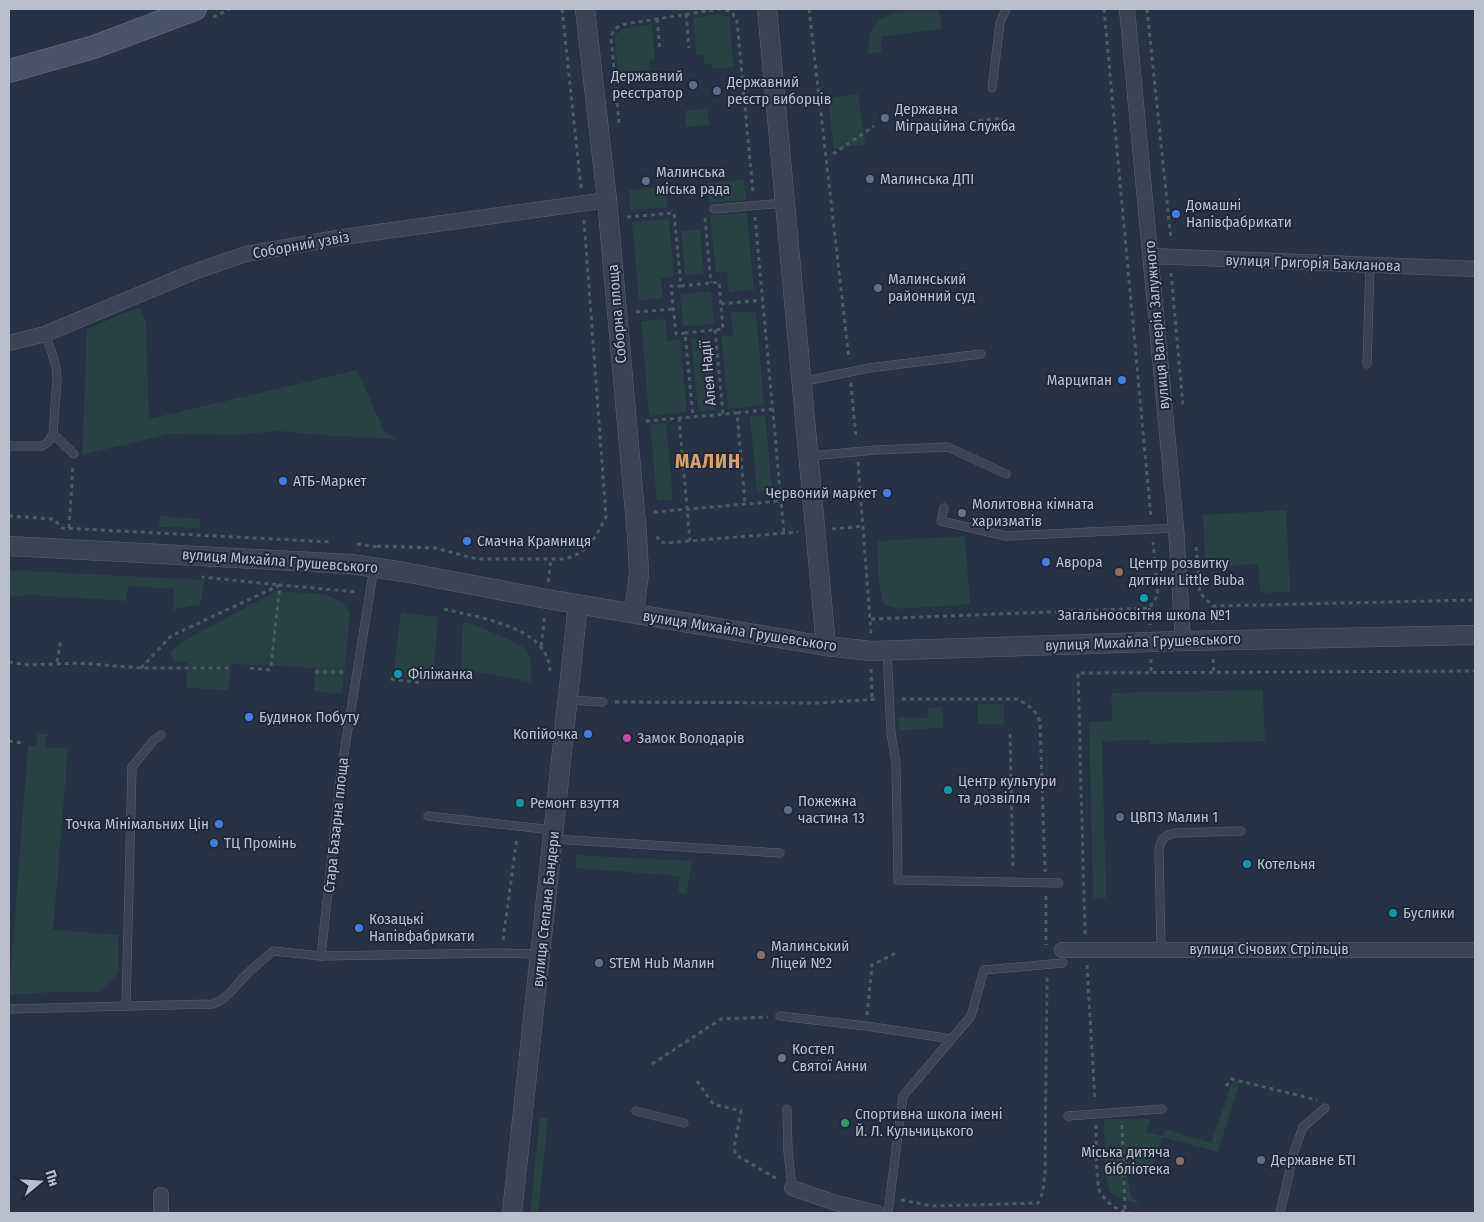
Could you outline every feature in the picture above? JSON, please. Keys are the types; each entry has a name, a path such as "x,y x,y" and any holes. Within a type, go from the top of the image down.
{"main road":[{"path":"9,71 94,47 195,9"}],"street":[{"path":"767,9 826,646"},
{"name":"вулиця Валерія Залужного","path":"1128,9 1176,528 1183,641"},
{"name":"Соборна площа","path":"586,12 607,200 637,535 639,573 634,613"},
{"name":"Соборний узвіз","path":"9,343 44,334 192,273 246,254 343,237 607,200"},
{"name":"вулиця Григорія Бакланова","path":"1151,256 1475,269"},
{"name":"вулиця Михайла Грушевського","path":"9,546 314,561 374,567 826,646 879,650 1475,635"},
{"name":"вулиця Степана Бандери","path":"512,1213 578,604"},
{"name":"вулиця Січових Стрільців","path":"1062,956 1162,949 1475,950"},
{"path":"792,1188 836,1203 877,1213"},
{"path":"161,1213 162,1195"}],"lane":[{"path":"992,88 1000,23 1006,9"},
{"path":"714,209 785,203"},
{"path":"1367,364 1370,265"},
{"path":"9,446 42,446 48,442 53,434 56,367 44,334"},
{"path":"801,382 868,368 981,354"},
{"path":"53,434 74,454"},
{"path":"808,456 948,447 1006,474"},
{"path":"944,508 941,521 1006,536 1176,528"},
{"name":"Стара Базарна площа","path":"321,956 341,772 374,567"},
{"path":"879,650 890,699 891,733 896,763 898,880 1059,883"},
{"path":"568,700 603,702"},
{"path":"126,1006 132,767 161,734"},
{"path":"428,816 518,826 553,834 780,853"},
{"path":"1162,949 1158,850 1160,841 1166,834 1241,831"},
{"path":"9,1009 201,1005 221,1001 273,951 321,956 541,954"},
{"path":"888,1213 903,1096 971,1016 984,970 1047,964 1062,956"},
{"path":"780,1016 952,1039"},
{"path":"1280,1213 1294,1152 1303,1127 1324,1104"},
{"path":"787,1109 788,1152 792,1188"},
{"path":"1068,1116 1162,1109"},
{"path":"636,1111 684,1123"}],"path":[{"path":"347,544 435,548 477,559 563,559 576,556 594,540 606,517 582,204 562,9"},
{"path":"619,127 612,34 620,25 724,9 732,12 736,18 784,533"},
{"path":"809,9 850,371 871,619 1149,608 1158,594 1104,9"},
{"path":"1147,9 1171,240"},
{"path":"686,14 689,48"},
{"path":"657,19 660,50"},
{"path":"956,133 956,124 1002,118 1003,126"},
{"path":"833,154 874,126"},
{"path":"704,210 711,283"},
{"path":"627,217 674,213 681,286"},
{"path":"1171,272 1184,408"},
{"path":"719,282 723,329 676,334 671,286 711,283 719,282"},
{"path":"721,304 763,300"},
{"path":"636,312 673,309"},
{"name":"Алея Надії","path":"715,330 723,414"},
{"path":"685,333 692,417"},
{"path":"646,421 773,409"},
{"path":"736,413 745,504"},
{"path":"679,418 690,541"},
{"path":"69,528 73,470"},
{"path":"654,512 781,501"},
{"path":"9,516 54,519 62,528 337,543"},
{"path":"637,535 656,534 659,541 664,544 864,526"},
{"path":"1196,544 1200,593 1213,606 1475,600"},
{"path":"374,567 377,546"},
{"path":"192,576 280,586 370,593"},
{"path":"250,668 271,668 280,586"},
{"path":"141,668 171,636 280,586"},
{"path":"444,609 509,625 526,635 541,647 548,657 549,681"},
{"path":"57,662 61,639"},
{"path":"872,699 879,650"},
{"path":"9,662 28,665 79,662 141,668 231,668"},
{"path":"315,672 357,672"},
{"path":"391,679 422,683"},
{"path":"603,702 818,703 872,699 1018,699 1033,709 1040,721 1047,964 1046,1171 1043,1192 1038,1203 932,1206 891,1198"},
{"path":"1010,734 1013,883"},
{"path":"9,741 22,743"},
{"path":"501,953 518,826"},
{"path":"866,1026 872,966 896,953"},
{"path":"652,1064 721,1019 780,1016"},
{"path":"1226,1086 1232,1079 1324,1104"},
{"path":"698,1081 713,1104 740,1111 734,1148 736,1155 792,1188"},
{"path":"1121,1112 1124,1212 1131,1213"}],"green space":[{"path":"939,9 942,29 881,37 881,52 868,54 870,33 873,27 886,16 894,13"},
{"path":"720,14 729,17 734,67 712,69 712,64 704,65 703,55 696,55 693,18"},
{"path":"652,24 655,59 649,60 650,70 638,71 638,76 618,78 615,35 622,29"},
{"path":"858,94 865,144 834,149 828,98"},
{"path":"708,108 709,125 686,127 685,111"},
{"path":"744,180 746,200 709,203 707,183"},
{"path":"666,187 668,207 630,211 629,190"},
{"path":"747,212 754,290 729,292 727,272 716,273 710,215"},
{"path":"669,219 674,277 661,278 663,298 639,300 632,222"},
{"path":"700,229 704,274 685,276 681,231"},
{"path":"711,291 714,324 683,326 680,294"},
{"path":"140,308 146,324 149,419 357,370 384,431 397,439 277,431 237,435 168,434 82,455 87,329"},
{"path":"756,311 764,405 728,409 721,336 733,335 731,313"},
{"path":"665,319 667,341 680,340 687,412 649,416 641,321"},
{"path":"710,337 716,410 698,411 691,339"},
{"path":"765,415 772,490 757,492 750,416"},
{"path":"666,423 673,499 657,501 650,425"},
{"path":"1286,510 1290,592 1260,593 1258,564 1205,567 1203,515"},
{"path":"160,516 201,519 200,528 159,527"},
{"path":"965,536 970,604 901,609 885,605 881,593 877,541"},
{"path":"9,570 205,580 200,604 173,610 174,589 128,586 126,601 31,595 9,597"},
{"path":"276,591 325,594 342,602 350,613 342,694 314,691 315,668 232,664 228,690 186,688 187,662 174,661 170,652 184,641"},
{"path":"401,612 438,617 433,682 402,677 403,673 394,671"},
{"path":"463,622 496,634 523,647 529,654 531,662 531,682 461,669"},
{"path":"1263,690 1265,741 1149,744 1149,740 1102,741 1106,898 1093,899 1089,722 1112,721 1111,693"},
{"path":"978,704 1004,704 1004,724 978,724"},
{"path":"943,707 943,728 899,730 899,717 928,718 928,708"},
{"path":"38,734 47,734 45,747 68,749 53,930 118,935 119,972 99,992 52,992 9,995 28,745 36,747"},
{"path":"576,855 692,861 686,894 678,893 680,876 575,868"},
{"path":"1233,1080 1240,1082 1218,1152 1162,1137 1152,1173 1126,1171 1131,1197 1141,1204 1122,1199 1110,1192 1105,1175 1104,1119 1151,1119 1146,1132 1162,1136 1165,1129 1211,1143"},
{"path":"540,1117 548,1118 538,1213 530,1213"}],"place":[{"name":"Державний реєстратор","path":"693,85"},
{"name":"Державний реєстр виборців","path":"717,91"},
{"name":"Державна Міграційна Служба","path":"885,118"},
{"name":"Малинська ДПІ","path":"870,179"},
{"name":"Малинська міська рада","path":"646,181"},
{"name":"Домашні Напівфабрикати","path":"1176,214"},
{"name":"Малинський районний суд","path":"878,288"},
{"name":"Марципан","path":"1122,380"},
{"name":"АТБ-Маркет","path":"283,481"},
{"name":"Червоний маркет","path":"887,493"},
{"name":"Молитовна кімната харизматів","path":"962,513"},
{"name":"Смачна Крамниця","path":"467,541"},
{"name":"Аврора","path":"1046,562"},
{"name":"Центр розвитку дитини Little Buba","path":"1119,572"},
{"name":"Загальноосвітня школа №1","path":"1144,598"},
{"name":"Філіжанка","path":"398,674"},
{"name":"Будинок Побуту","path":"249,717"},
{"name":"Копійочка","path":"588,734"},
{"name":"Замок Володарів","path":"627,738"},
{"name":"Центр культури та дозвілля","path":"948,790"},
{"name":"Ремонт взуття","path":"520,803"},
{"name":"Пожежна частина 13","path":"788,810"},
{"name":"ЦВПЗ Малин 1","path":"1120,817"},
{"name":"Точка Мінімальних Цін","path":"219,824"},
{"name":"ТЦ Промінь","path":"214,843"},
{"name":"Котельня","path":"1247,864"},
{"name":"Буслики","path":"1393,913"},
{"name":"Козацькі Напівфабрикати","path":"359,928"},
{"name":"Малинський Ліцей №2","path":"761,955"},
{"name":"STEM Hub Малин","path":"599,963"},
{"name":"Костел Святої Анни","path":"782,1058"},
{"name":"Спортивна школа імені Й. Л. Кульчицького","path":"845,1123"},
{"name":"Державне БТІ","path":"1261,1160"},
{"name":"Міська дитяча бібліотека","path":"1180,1161"}],"district":[{"name":"МАЛИН","path":"708,461"}]}
